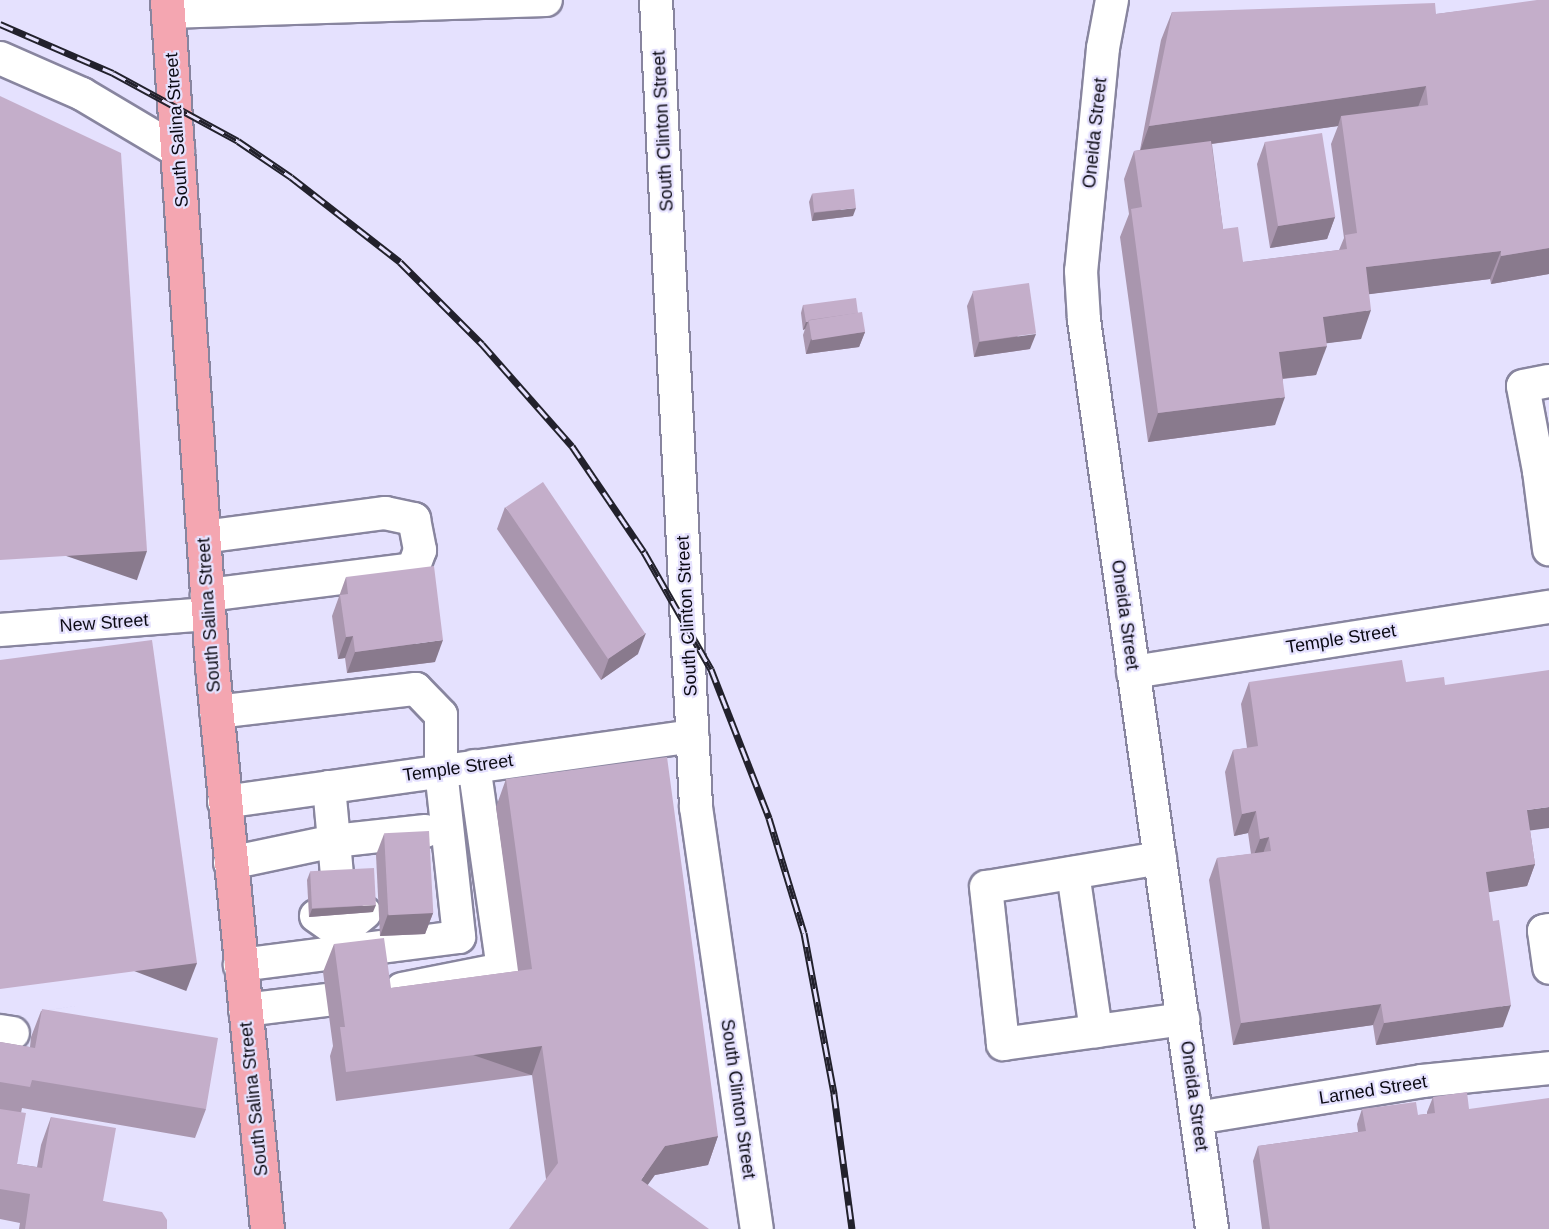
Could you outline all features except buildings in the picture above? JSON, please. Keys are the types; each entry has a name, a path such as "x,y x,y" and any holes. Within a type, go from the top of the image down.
{"main road":[{"name":"South Salina Street","path":"168,6 207,604 224,802 267,1229"}],"street":[{"path":"168,6 546,0"},
{"name":"South Clinton Street","path":"656,0 696,807 757,1229"},
{"name":"Oneida Street","path":"1112,0 1103,48 1081,271 1084,320 1212,1229"},
{"path":"0,58 82,94 178,151"},
{"path":"1549,381 1523,386 1544,470 1549,549"},
{"name":"New Street","path":"0,630 207,604 413,568 420,550 414,519 385,513 203,537"},
{"name":"Temple Street","path":"1133,672 1549,607"},
{"path":"216,712 416,689 441,716 441,770 459,937 340,926 240,965"},
{"name":"Temple Street","path":"224,802 692,736"},
{"path":"377,994 503,969 474,766"},
{"path":"329,787 337,866"},
{"path":"230,863 337,866 446,829"},
{"path":"1160,858 986,887 1003,1044 1183,1019"},
{"path":"1073,873 1096,1031"},
{"path":"1549,930 1544,931 1549,968"},
{"path":"245,1010 327,1000"},
{"name":"Larned Street","path":"1197,1118 1422,1081 1549,1068"}],"railway":[{"path":"0,24 113,73 238,141 291,177 400,262 482,344 572,446 644,552 711,669 769,818 804,933 834,1094 852,1229"}]}
